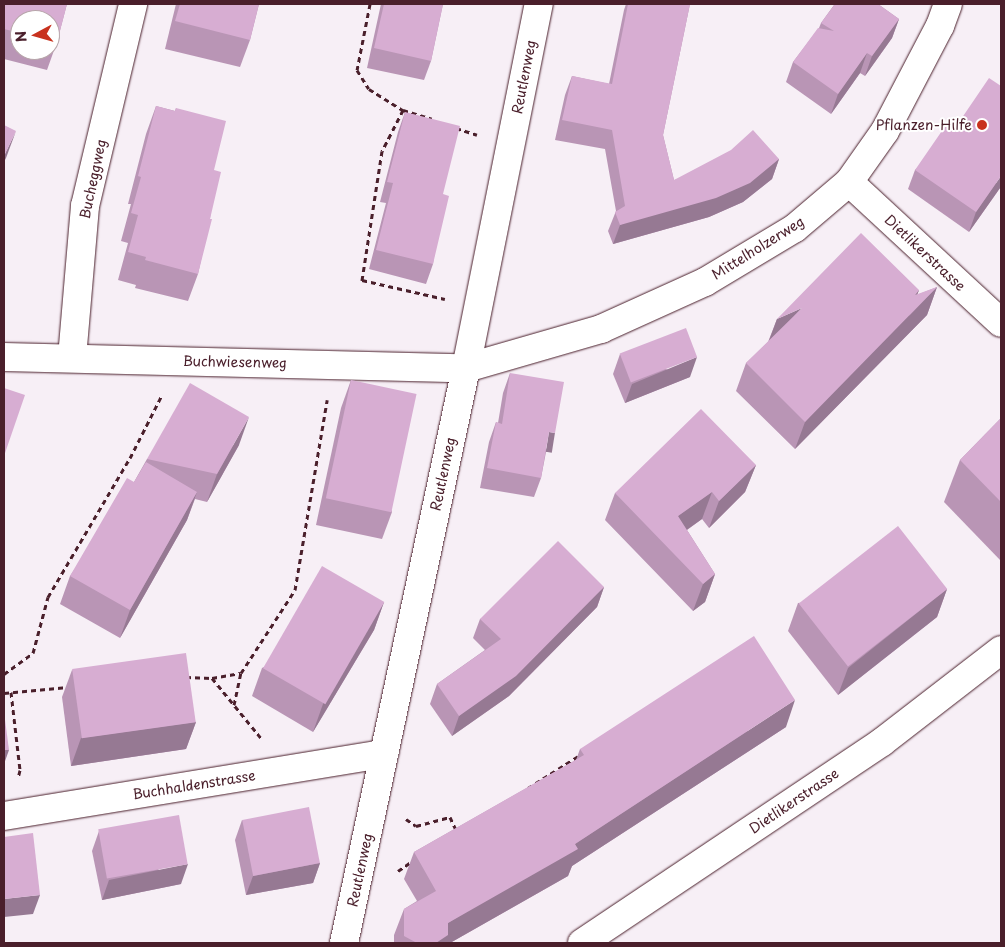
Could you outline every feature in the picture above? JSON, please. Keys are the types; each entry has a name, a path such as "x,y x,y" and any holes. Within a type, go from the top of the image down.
{"street":[{"name":"Bucheggweg","path":"72,358 84,206 133,4"},
{"name":"Reutlenweg","path":"344,943 466,368 539,4"},
{"name":"Mittelholzerweg","path":"466,368 601,328 705,282 795,228 848,182 885,131 940,26 948,4"},
{"name":"Dietlikerstrasse","path":"848,182 1001,323"},
{"name":"Buchwiesenweg","path":"4,357 466,368"},
{"name":"Dietlikerstrasse","path":"582,943 882,742 1001,650"},
{"name":"Buchhaldenstrasse","path":"6,815 384,754"}],"path":[{"path":"370,4 357,70 369,89 403,110 439,122"},
{"path":"403,110 382,151 362,280 478,306"},
{"path":"448,125 510,147"},
{"path":"4,674 33,654 48,597 130,458 179,361"},
{"path":"234,705 241,674 296,590 332,364"},
{"path":"184,677 212,678 241,674"},
{"path":"212,678 287,770"},
{"path":"4,693 78,686"},
{"path":"6,815 20,770 11,692"},
{"path":"524,790 583,753"},
{"path":"375,798 416,826 450,817 457,832"},
{"path":"449,837 466,826"},
{"path":"396,878 398,869 423,853"}],"building":[{"path":"4,4 67,4 60,31 60,10 10,10 10,30 4,29"},
{"path":"180,4 259,4 250,40 175,21"},
{"path":"384,4 443,4 431,61 374,48"},
{"path":"628,4 690,4 663,135 674,180 731,150 753,130 779,159 750,183 716,198 620,225 615,212 625,206 612,130 562,120 572,76 612,84"},
{"path":"835,4 878,4 899,19 872,56 867,53 838,94 793,62 818,28 834,31 821,23"},
{"path":"989,78 1001,86 1001,176 976,212 915,170 946,125 953,131"},
{"path":"156,106 175,111 176,108 226,121 214,170 221,172 210,219 212,219 198,274 145,260 146,257 128,252 138,215 131,213 141,177 138,176"},
{"path":"405,112 460,126 443,194 449,196 433,264 376,250 393,183 387,182"},
{"path":"4,125 16,131 4,156"},
{"path":"861,233 919,290 915,295 937,287 805,422 746,363 802,308 777,319"},
{"path":"686,328 697,357 631,382 620,353"},
{"path":"510,373 564,382 555,433 549,432 541,478 487,468 496,422 502,424"},
{"path":"351,380 417,394 391,512 326,498"},
{"path":"190,383 249,417 217,474 147,459"},
{"path":"4,388 25,395 4,456"},
{"path":"701,409 756,465 719,501 712,492 678,516 715,574 703,584 615,493"},
{"path":"1001,418 1001,502 960,460"},
{"path":"146,462 197,492 130,610 70,576 127,478 134,482"},
{"path":"898,526 947,589 848,667 799,604"},
{"path":"558,541 604,587 516,676 459,716 437,684 501,639 480,619"},
{"path":"322,566 384,602 325,704 263,668"},
{"path":"754,636 795,700 575,844 578,849 448,923 448,935 436,943 417,943 404,936 404,909 436,891 414,852 584,755 580,749"},
{"path":"186,653 196,722 82,738 72,669"},
{"path":"4,712 9,750 4,750"},
{"path":"309,807 320,863 253,876 242,820"},
{"path":"179,815 188,864 107,878 98,829"},
{"path":"33,833 40,895 4,899 4,837"}],"place":[{"name":"Pflanzen-Hilfe","path":"982,125"}]}
